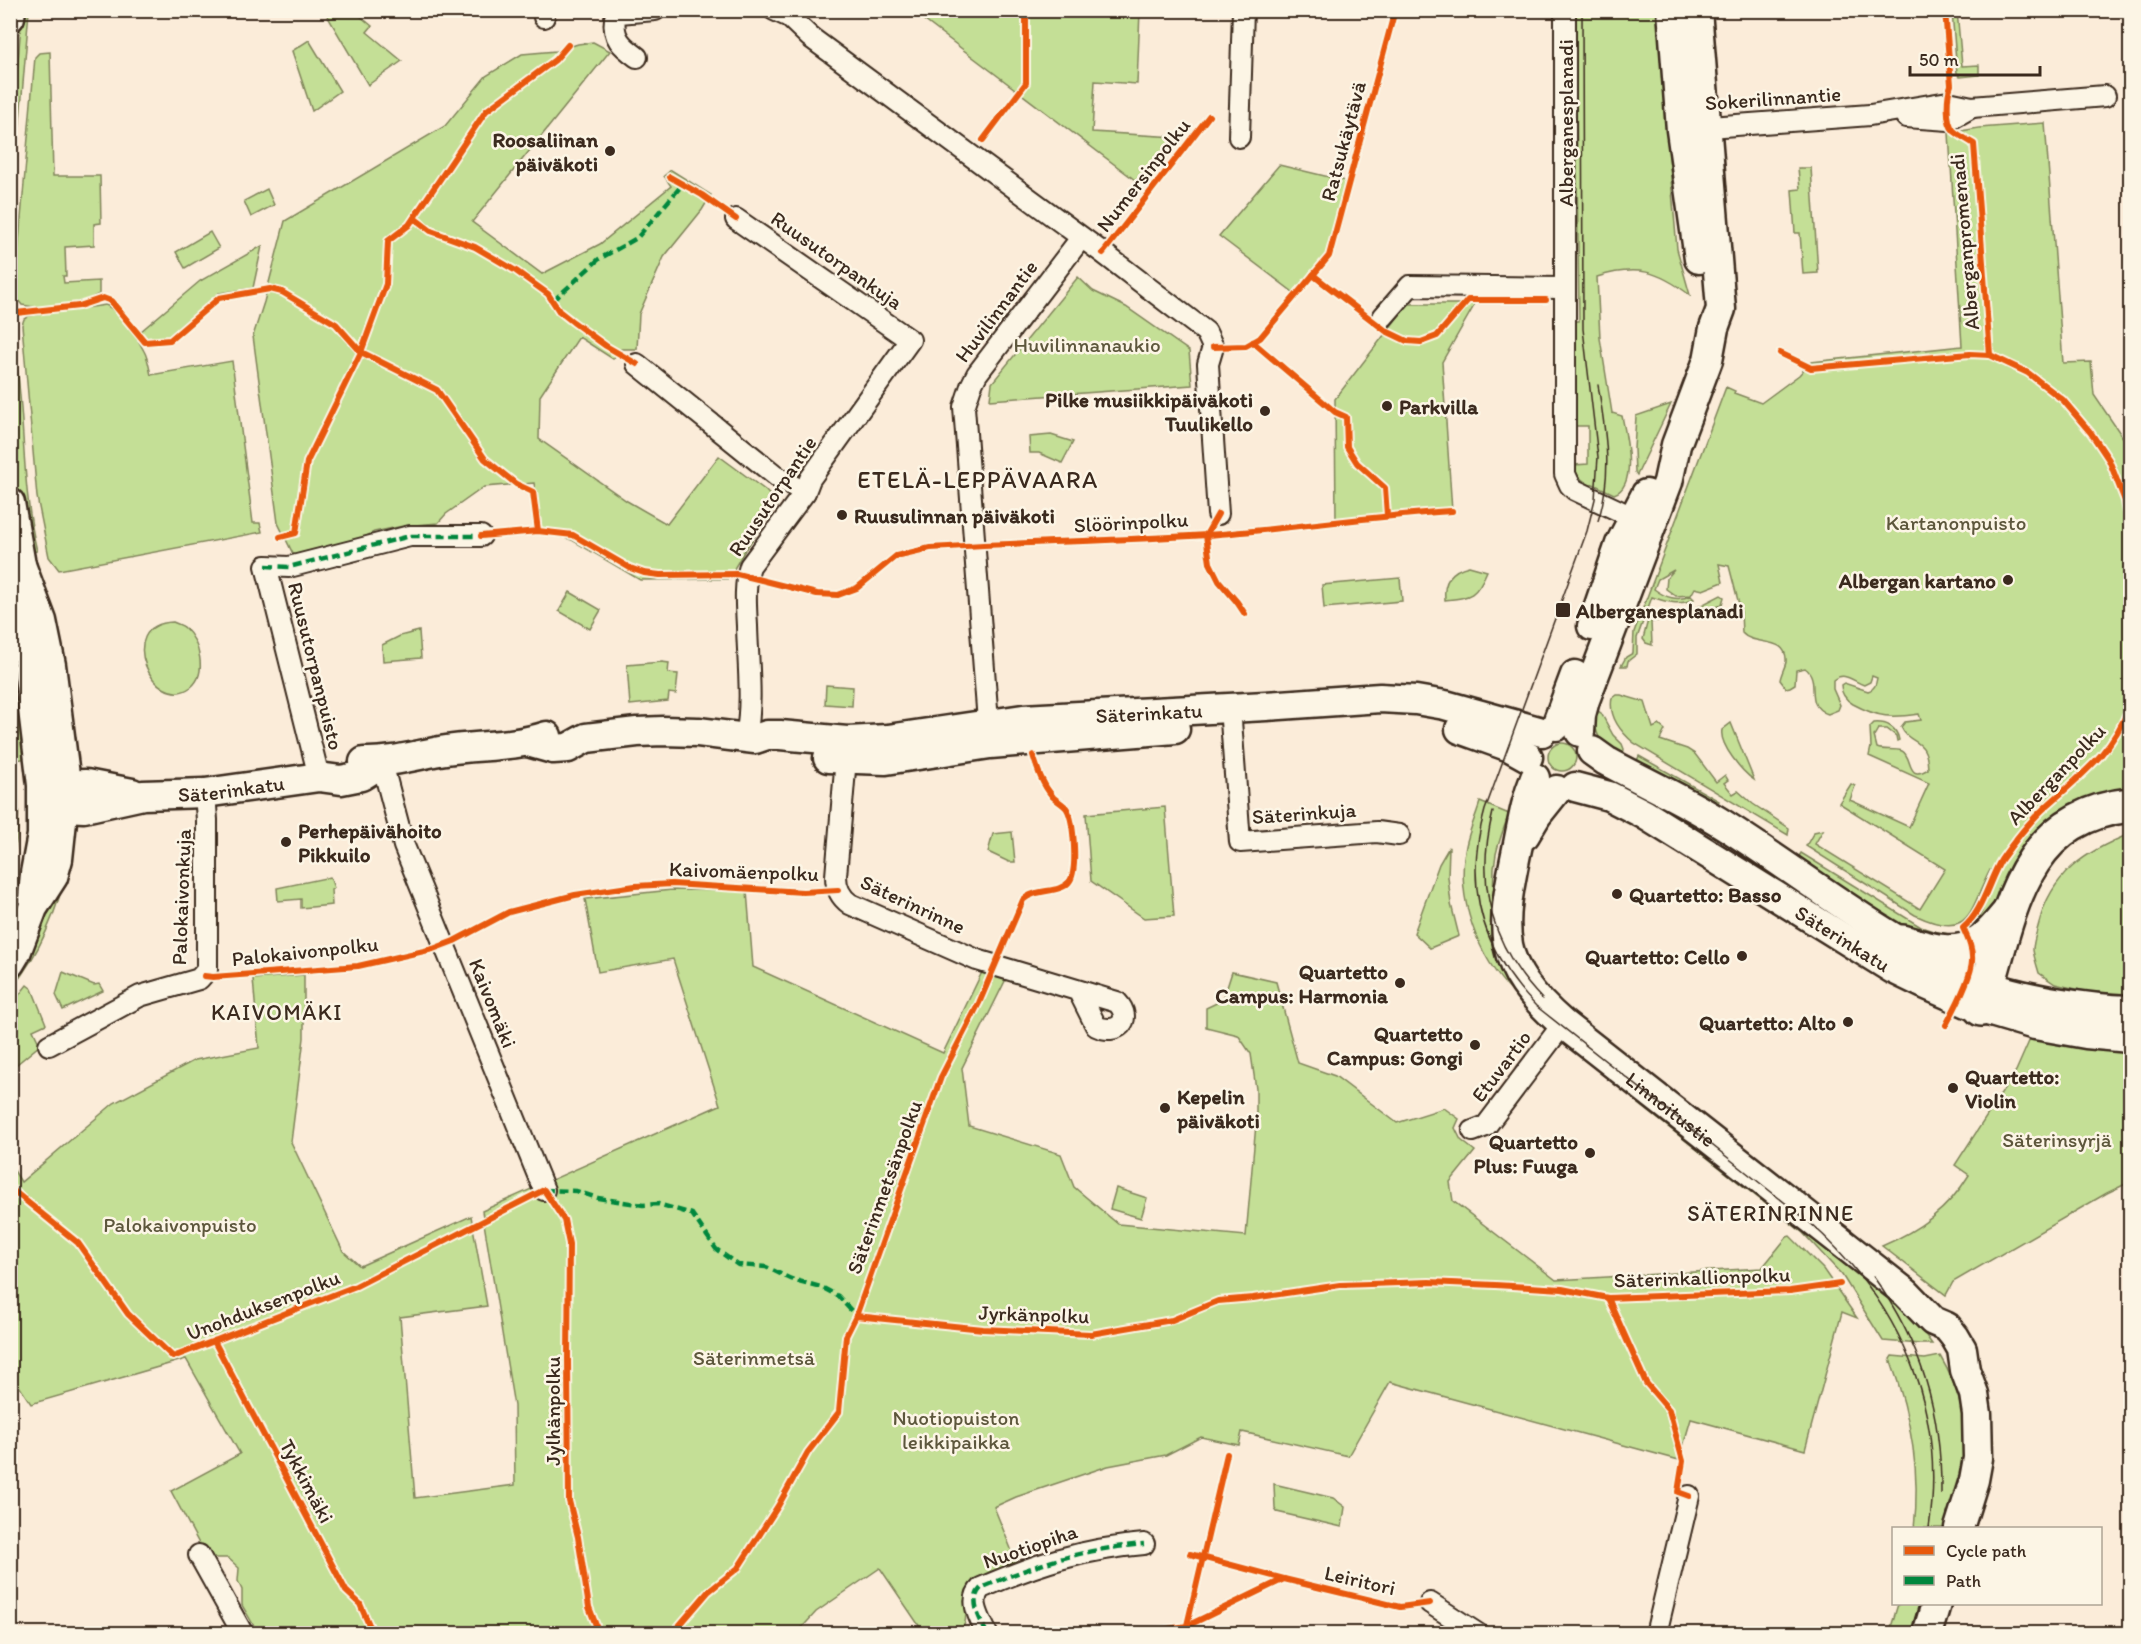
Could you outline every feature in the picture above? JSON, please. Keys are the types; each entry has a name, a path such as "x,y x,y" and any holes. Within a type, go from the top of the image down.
{"highway":[{"path":"1994,1000 2009,912 2018,886 2032,862 2048,843 2068,826 2090,814 2130,805"},
{"path":"1994,1000 2038,886 2050,866 2068,847 2091,831 2130,819"},
{"path":"1903,942 1941,952 1971,947 1989,934 2009,912"}],"main road":[{"path":"10,17 11,10"},
{"path":"1567,735 1592,765 1589,772 1549,778 1532,743 1567,735 1581,715 1643,522 1668,482 1676,445 1708,360 1714,328 1721,309 1694,129 1672,10"},
{"path":"1694,129 1696,10"},
{"path":"10,503 21,565 42,621 51,665 54,795 42,835 35,873 33,908 10,963"},
{"name":"Säterinkatu","path":"1231,716 1266,706 1380,698 1416,700 1567,735 1606,761 1718,821 2035,1025 2130,1038"},
{"name":"Säterinkatu","path":"54,795 84,808 143,795 205,793 319,777 341,780 361,776 382,763 447,750 528,742 566,732 586,738 663,731 698,732 750,739 780,735 847,750 888,739 989,734 1023,719 1231,716 1267,724 1364,717 1402,717 1437,722 1510,747 1549,778 1609,796 1644,814 1893,969 1959,1000 1994,1000 2130,1010"},
{"name":"Linnoitustie","path":"1549,778 1524,809 1507,900 1505,929 1515,967 1532,994 1563,1024 1906,1293 1933,1321 1947,1327 1962,1349 1965,1370 1974,1394 1979,1443 1974,1480 1959,1527"},
{"path":"1927,1634 1936,1605"}],"street":[{"path":"637,57 623,47 616,38 615,18 619,13 655,10"},
{"path":"1239,137 1243,10"},
{"name":"Alberganesplanadi","path":"1564,10 1565,474 1575,490 1643,522"},
{"path":"783,13 810,37 1206,332 1214,347 1208,364 1218,514"},
{"name":"Sokerilinnantie","path":"1694,129 1869,115 1949,120 1972,107 2105,96"},
{"name":"Ruusutorpankuja","path":"736,219 910,340"},
{"name":"Huvilinnantie","path":"989,734 964,407 977,374 1081,238"},
{"path":"1383,317 1410,286 1564,288"},
{"name":"Ruusutorpantie","path":"750,739 746,599 750,566 910,340"},
{"path":"637,364 780,479 804,492"},
{"name":"Ruusutorpanpuisto","path":"319,777 266,566 289,567 410,536 481,536"},
{"name":"Säterinkuja","path":"1231,716 1240,842 1377,832 1399,836"},
{"name":"Säterinrinne","path":"847,750 836,879 838,890 846,901 977,960 1079,992"},
{"name":"Kaivomäki","path":"382,763 404,846 544,1190"},
{"name":"Palokaivonkuja","path":"49,1045 140,996 204,976 207,970 205,793"},
{"name":"Etuvartio","path":"1473,1131 1486,1126 1563,1024"},
{"path":"1656,1634 1689,1497"},
{"name":"Nuotiopiha","path":"987,1634 975,1605 977,1592 981,1588 1028,1568 1062,1558 1112,1546 1143,1544"},
{"path":"199,1555 243,1634"},
{"path":"1430,1603 1478,1634"}],"green space":[{"path":"22,11 29,11 14,192 11,194 11,148"},
{"path":"354,11 372,26 367,32 402,61 368,85 325,12"},
{"path":"912,11 1140,11 1137,84 1095,81 1092,132 1176,137 1139,183"},
{"path":"1575,11 1662,11 1664,97 1677,249 1690,295 1668,280 1646,272 1624,271 1597,277 1600,338 1612,413 1622,416 1628,447 1626,481 1614,494 1585,482 1577,475 1574,465 1588,464 1588,426 1574,426 1573,321 1579,321"},
{"path":"1952,11 1957,11 1962,66 1979,65 1979,75 1960,77 1957,73"},
{"path":"309,40 340,91 312,111 292,51"},
{"path":"593,42 610,51 472,222 542,274 600,244 671,186 664,176 671,170 711,195 702,210 664,257 639,314 637,349 621,349 613,359 579,337 540,396 539,439 627,501 667,524 719,456 765,490 778,504 745,550 728,579 640,580 572,540 542,533 534,483 484,487 446,514 438,523 403,526 374,532 348,546 296,560 278,523 253,336 285,221 445,126 486,76 522,54 556,51"},
{"path":"50,52 53,176 100,176 101,223 94,224 94,245 65,247 66,276 63,276 64,283 99,281 99,294 72,304 51,307 22,305 17,299 16,276 35,57 39,53"},
{"name":"Kartanonpuisto","path":"2045,123 2063,363 2091,362 2094,395 2130,445 2130,792 2108,794 1992,915 1973,928 1982,912 1988,891 1997,873 1990,870 1966,918 1948,925 1915,915 1806,846 1814,832 1823,830 1815,844 1920,909 1945,869 1839,803 1851,784 1855,786 1850,800 1909,827 1929,783 1869,756 1870,727 1878,723 1887,725 1896,732 1899,740 1897,741 1896,736 1887,729 1878,729 1874,736 1877,748 1902,751 1916,773 1928,769 1925,751 1901,727 1905,722 1921,720 1919,714 1893,716 1878,714 1862,709 1846,699 1841,685 1844,683 1868,691 1874,688 1876,682 1877,678 1872,676 1870,682 1864,685 1841,676 1833,680 1833,689 1840,705 1838,710 1828,714 1816,705 1812,679 1805,668 1796,670 1795,684 1786,688 1780,680 1786,662 1782,648 1754,640 1742,633 1741,612 1729,566 1719,564 1723,582 1703,590 1695,588 1691,595 1676,596 1666,589 1667,578 1674,570 1658,579 1654,589 1663,595 1672,598 1691,596 1694,599 1678,603 1652,597 1637,638 1637,654 1628,661 1627,666 1621,666 1626,657 1633,653 1634,632 1726,387 1735,391 1734,393 1761,403 1799,375 1811,362 1962,346 1949,133 1979,128"},
{"path":"1279,165 1350,182 1329,256 1297,295 1219,236"},
{"path":"1798,168 1811,168 1818,273 1803,274 1800,233 1795,233 1792,190 1800,189"},
{"path":"267,189 274,205 251,217 244,201"},
{"path":"210,232 219,248 185,268 176,252"},
{"path":"262,246 253,288 219,293 166,338 148,338 140,332 200,281"},
{"name":"Huvilinnanaukio","path":"1078,277 1093,291 1126,307 1189,351 1192,385 990,400 992,383"},
{"path":"1408,304 1475,304 1442,362 1452,511 1387,515 1336,522 1335,399"},
{"path":"106,305 123,319 137,338 151,375 232,361 253,523 260,523 262,532 59,570 49,557 37,497 22,325 24,319 29,316"},
{"path":"10,328 19,383 31,523 37,551 32,552 18,504 11,442"},
{"path":"1671,404 1637,475 1634,449 1636,416"},
{"path":"1051,435 1073,442 1062,463 1039,453 1030,453 1029,437"},
{"path":"1469,566 1487,571 1476,591 1461,598 1445,600 1447,582 1457,570"},
{"path":"1400,578 1402,601 1324,608 1322,585"},
{"path":"10,588 31,757 17,760 18,825 11,862"},
{"path":"570,592 601,610 590,629 559,611"},
{"path":"1721,595 1724,597 1722,604 1711,611 1651,622 1652,645 1643,639 1648,620 1656,612 1692,610"},
{"path":"173,622 184,627 190,634 200,657 199,674 196,681 191,687 177,692 164,689 153,679 146,665 143,651 145,637 155,626"},
{"path":"419,631 421,658 383,661 382,645 400,636"},
{"path":"669,663 668,673 678,674 676,694 669,693 668,701 630,705 627,665"},
{"path":"826,685 853,687 852,706 825,704"},
{"path":"1616,695 1645,702 1653,728 1659,725 1665,730 1660,740 1695,754 1716,782 1725,775 1728,780 1724,783 1733,794 1738,791 1789,828 1788,835 1634,743 1620,729 1614,718 1611,705 1612,698"},
{"path":"1594,708 1601,713 1613,735 1622,744 1623,757 1608,747 1600,738 1595,726"},
{"path":"1731,723 1754,780 1738,764 1724,743 1722,730"},
{"path":"1562,743 1572,747 1576,757 1572,767 1562,771 1552,767 1548,757 1552,747"},
{"path":"1639,756 1719,801 1715,808 1636,763"},
{"path":"1480,802 1509,814 1496,854 1494,888 1498,922 1516,988 1514,994 1501,979 1480,945 1467,906 1463,866 1467,840"},
{"path":"1165,807 1174,916 1144,918 1091,881 1086,814"},
{"path":"1012,832 1015,862 1009,862 988,852 993,834"},
{"path":"2130,834 2130,994 2089,992 2055,984 2039,973 2033,950 2035,936 2052,891 2061,878 2085,857"},
{"path":"1449,847 1448,877 1451,904 1459,936 1430,948 1414,933 1439,864"},
{"path":"1801,853 1921,927 1960,936 1916,933 1893,921 1799,863 1798,858"},
{"path":"69,860 48,928 32,959 11,989 11,982 37,937"},
{"path":"330,877 334,888 331,890 332,905 301,908 301,899 278,901 277,888"},
{"name":"Säterinmetsä","path":"672,890 747,891 753,967 943,1053 984,968 1006,979 962,1068 969,1126 1061,1154 1074,1187 1118,1224 1246,1236 1256,1124 1256,1089 1251,1054 1238,1035 1206,1027 1206,1008 1223,1000 1232,972 1276,982 1298,1063 1335,1076 1397,1123 1444,1108 1459,1119 1455,1128 1461,1140 1475,1151 1450,1182 1453,1201 1556,1280 1762,1268 1790,1236 1823,1269 1857,1318 1842,1312 1805,1450 1691,1419 1679,1460 1390,1382 1348,1456 1242,1432 1239,1445 1201,1437 1166,1455 1108,1466 1016,1497 994,1507 1018,1566 973,1587 964,1601 966,1613 963,1628 952,1633 924,1633 880,1568 816,1612 797,1633 258,1633 242,1605 242,1590 238,1581 239,1568 228,1558 210,1558 204,1553 171,1491 240,1454 186,1359 31,1404 11,1374 10,1164 21,1182 114,1103 195,1060 259,1048 253,979 304,975 304,1038 291,1142 343,1251 360,1266 471,1216 487,1306 400,1317 415,1498 515,1485 514,1406 482,1211 720,1105 673,959 598,972 585,899"},
{"path":"63,972 94,985 99,984 103,991 63,1010 56,995"},
{"path":"27,985 32,989 46,1024 33,1030 40,1045 11,1069 11,1005"},
{"name":"Säterinsyrjä","path":"2034,1030 2130,1044 2130,1182 1953,1282 1946,1295 1882,1246 1932,1218 1961,1187 1969,1175 1955,1165 2016,1071"},
{"path":"1639,1096 1893,1300 1917,1323 1932,1344 1883,1341 1842,1275 1803,1233 1635,1101"},
{"path":"1116,1188 1147,1198 1141,1218 1110,1209"},
{"path":"1892,1356 1925,1359 1940,1356 1958,1396 1964,1425 1965,1454 1949,1527 1914,1527 1916,1485 1912,1442 1903,1400 1890,1359"},
{"path":"1274,1484 1333,1498 1345,1507 1342,1527 1277,1512"},
{"path":"1898,1605 1927,1605 1918,1633 1889,1634"}],"tram line":[{"path":"1582,10 1583,329 1598,457 1595,499 1587,531 1485,810 1476,865 1477,891 1482,916 1490,939 1502,962 1517,985 1536,1006 1808,1221 1840,1252 1868,1286 1891,1321 1909,1359 1923,1399 1930,1440 1933,1483 1929,1527"},
{"path":"1598,385 1607,470 1598,521"},
{"path":"1493,812 1486,864 1487,888 1492,912 1499,935 1510,957 1542,999"},
{"path":"1873,1276 1904,1327 1925,1379 1938,1434 1941,1494"},
{"path":"1910,1634 1919,1605"}],"marked path":[{"path":"553,301 599,259 637,238 682,185"},
{"path":"266,566 289,567 410,536 481,536"},
{"path":"544,1190 576,1191 598,1198 643,1205 658,1204 692,1214 716,1249 738,1265 766,1267 791,1279 821,1287 838,1296 856,1316"},
{"path":"987,1634 976,1605 977,1593 981,1588 1060,1559 1122,1546 1144,1544"}],"cycle path":[{"path":"983,140 1026,83 1026,10"},
{"name":"Ratsukäytävä","path":"1213,347 1246,346 1260,338 1329,256 1395,10"},
{"name":"Alberganpromenadi","path":"1945,10 1951,85 1948,102 1949,121 1954,131 1974,144 1990,355"},
{"path":"280,537 296,533 307,462 361,352 386,284 388,241 409,225 486,111 555,60 568,45"},
{"name":"Numersinpolku","path":"1103,253 1209,116"},
{"path":"670,177 702,195 736,219"},
{"path":"414,218 431,231 475,247 516,271 548,294 559,311 573,322 606,346 637,364"},
{"path":"1313,275 1386,331 1407,341 1421,342 1437,336 1468,300 1546,300"},
{"path":"16,313 79,306 103,298 111,301 145,342 170,340 219,298 270,289 282,292 336,324 361,352 437,390 485,459 516,484 533,492 538,531"},
{"path":"1253,342 1335,412 1346,417 1347,447 1357,463 1385,488 1387,515"},
{"path":"1780,353 1811,368 1970,354 1990,355 2028,373 2063,400 2091,433 2109,460 2125,501 2130,532"},
{"name":"Slöörinpolku","path":"481,536 538,531 573,535 630,568 644,573 660,575 737,574 817,594 838,595 857,588 896,556 930,548 1207,535 1452,511"},
{"path":"1218,514 1206,535 1210,563 1219,581 1245,614"},
{"name":"Alberganpolku","path":"1946,1025 1971,968 1971,948 1963,928 1976,913 2001,860 2035,817 2086,771 2106,749 2130,706"},
{"name":"Säterinmetsänpolku","path":"672,1634 708,1592 738,1568 778,1506 808,1452 839,1412 846,1336 856,1316 941,1077 979,1003 1023,900 1028,896 1065,886 1072,876 1074,846 1072,824 1066,807 1053,797 1046,787 1033,755"},
{"name":"Kaivomäenpolku","path":"204,976 358,966 433,949 454,941 509,912 575,895 635,886 672,884 803,892 838,890"},
{"name":"Unohduksenpolku","path":"10,1188 78,1243 128,1314 173,1357 356,1286 544,1190 564,1220 569,1244 569,1501 578,1537 589,1607 597,1628 602,1634"},
{"name":"Säterinkallionpolku","path":"856,1316 983,1329 1091,1334 1172,1320 1218,1301 1340,1285 1429,1282 1495,1285 1562,1289 1608,1298 1790,1291 1840,1284"},
{"name":"Säterinkallionpolku","path":"1608,1298 1646,1383 1669,1410 1683,1461 1678,1492 1689,1496"},
{"name":"Unohduksenpolku","path":"214,1341 346,1591 360,1604 373,1634"},
{"path":"1185,1634 1227,1454"},
{"path":"1190,1554 1284,1579"},
{"name":"Leiritori","path":"1135,1634 1187,1626 1284,1579 1400,1607 1430,1603"}],"place":[{"name":"Roosaliinan päiväkoti","path":"610,151"},
{"name":"Parkvilla","path":"1387,406"},
{"name":"Pilke musiikkipäiväkoti Tuulikello","path":"1265,411"},
{"name":"Ruusulinnan päiväkoti","path":"842,515"},
{"name":"Albergan kartano","path":"2008,580"},
{"name":"Alberganesplanadi","path":"1563,610"},
{"name":"Perhepäivähoito Pikkuilo","path":"286,842"},
{"name":"Quartetto: Basso","path":"1617,894"},
{"name":"Quartetto: Cello","path":"1742,956"},
{"name":"Quartetto Campus: Harmonia","path":"1400,983"},
{"name":"Quartetto: Alto","path":"1848,1022"},
{"name":"Quartetto Campus: Gongi","path":"1475,1045"},
{"name":"Quartetto: Violin","path":"1953,1088"},
{"name":"Kepelin päiväkoti","path":"1165,1108"},
{"name":"Quartetto Plus: Fuuga","path":"1590,1153"}],"district":[{"name":"ETELÄ-LEPPÄVAARA","path":"978,479"},
{"name":"KAIVOMÄKI","path":"277,1012"},
{"name":"SÄTERINRINNE","path":"1771,1213"}],"park label":[{"name":"Palokaivonpuisto","path":"180,1224"},
{"name":"Nuotiopuiston leikkipaikka","path":"956,1429"}]}
